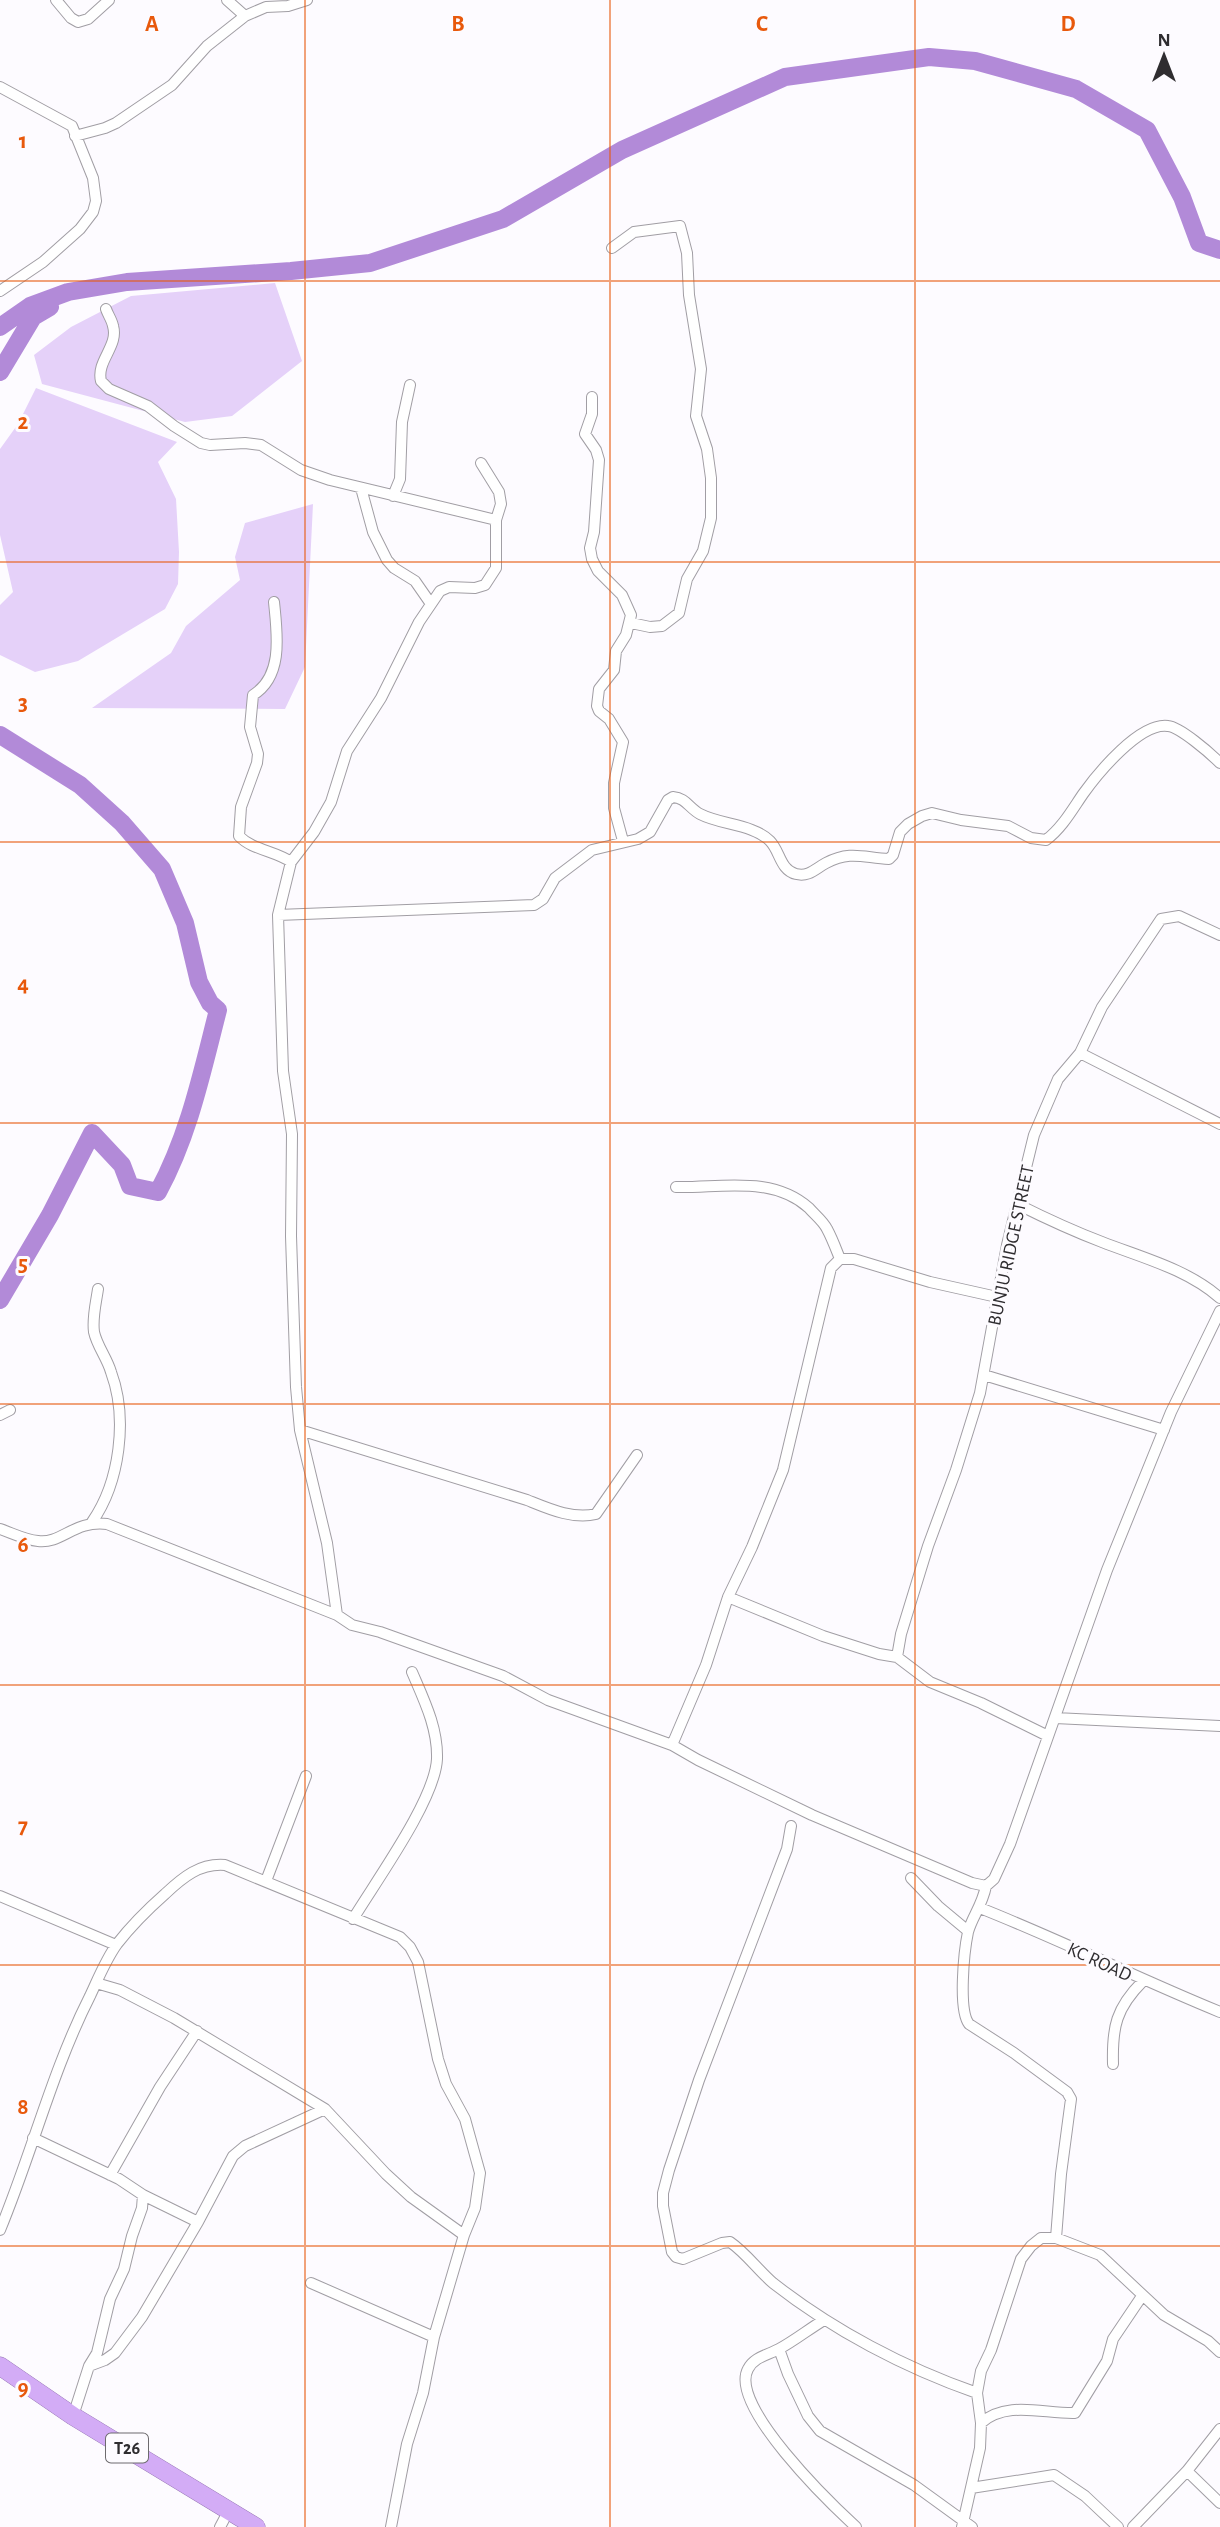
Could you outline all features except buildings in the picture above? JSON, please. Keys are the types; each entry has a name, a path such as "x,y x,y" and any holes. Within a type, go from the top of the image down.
{"highway":[{"name":"T26","path":"2,2370 256,2527"}],"street":[{"path":"56,0 71,18 83,22 109,0"},
{"path":"227,0 245,16"},
{"path":"75,136 116,123 172,85 207,46 245,16 266,7 288,6 307,0"},
{"path":"0,87 72,126 93,178 96,201 93,212 80,229 43,261 0,291"},
{"path":"611,248 634,232 680,226 687,253 688,295 701,369 696,416 707,449 711,478 710,518 703,551 687,579 679,613 663,626 650,627 631,623"},
{"path":"106,309 114,327 114,339 99,375 101,381 109,389 148,405 201,443 261,445 301,470 361,488 496,520"},
{"path":"393,496 400,479 402,422 410,385"},
{"path":"592,397 592,414 585,434 599,460 594,532 590,548 598,571 622,595 629,607 631,623 616,651 614,670 599,689 597,706 609,719 623,743 614,783 614,808 623,841"},
{"path":"337,1615 327,1543 300,1430 291,1236 292,1134 284,1071 278,915 291,863 314,832 331,802 346,751 381,698 419,622 440,591 449,587 475,588 485,585 496,568 499,492 481,463"},
{"path":"361,488 373,532 387,560 394,568 415,581 431,604"},
{"path":"274,602 276,655 273,672 267,684 253,695 250,727 258,754 241,807 239,836 245,842 291,863"},
{"path":"278,915 534,905 543,899 555,878 592,850 639,839 650,832 668,800 678,797 698,813 758,833 771,842 781,862 792,873 810,874 825,864 851,856 864,854 889,859 893,855 900,832 908,824 932,813 1008,826 1031,838 1046,840 1056,833 1090,784 1133,738 1158,726 1171,726 1220,763"},
{"name":"BUNJU RIDGE STREET","path":"897,1657 901,1634 928,1546 969,1431 984,1375 1010,1228 1034,1135 1058,1079 1080,1053 1102,1007 1161,919 1179,916 1220,935"},
{"path":"1080,1053 1220,1124"},
{"path":"676,1187 771,1188 804,1205 827,1227 840,1259"},
{"path":"1017,1204 1088,1237 1196,1280 1220,1298"},
{"path":"672,1745 706,1665 728,1597 752,1547 782,1469 831,1268 840,1259 854,1259 930,1282 997,1297"},
{"path":"92,1522 101,1509 113,1476 119,1421 112,1372 94,1332 98,1289"},
{"path":"1056,2238 1061,2174 1072,2099 1067,2092 965,2019 964,1980 968,1931 980,1908 986,1886 994,1879 1010,1844 1107,1570 1164,1430 1220,1311"},
{"path":"984,1375 1164,1430"},
{"path":"300,1430 575,1515 596,1514 637,1455"},
{"path":"0,1529 38,1542 51,1540 92,1522 107,1524 337,1615 352,1625 380,1632 503,1676 548,1700 672,1745 812,1815 972,1883 986,1886"},
{"path":"728,1597 823,1636 897,1657 930,1682 981,1703 1048,1736"},
{"path":"353,1919 434,1781 437,1758 435,1731 412,1672"},
{"path":"1055,1718 1220,1726"},
{"path":"266,1881 306,1776"},
{"path":"791,1825 787,1849 699,2080 669,2170 663,2193 663,2206 672,2252 683,2259 730,2242 771,2281 824,2320 935,2378 977,2393"},
{"path":"0,2230 70,2035 96,1983 116,1945 151,1906 180,1881 197,1869 212,1864 225,1865 400,1937 411,1947 418,1962 438,2059 446,2084 465,2119 480,2173 475,2208 464,2235 434,2337 423,2393 407,2444 391,2527"},
{"path":"911,1878 938,1906 968,1931"},
{"path":"0,1896 116,1945"},
{"name":"KC ROAD","path":"980,1908 1033,1929 1143,1981 1220,2012"},
{"path":"1113,2064 1112,2037 1122,2004 1143,1981"},
{"path":"96,1983 144,2001 325,2109 411,2197 464,2235"},
{"path":"110,2175 160,2087 197,2031"},
{"path":"89,2366 115,2353 142,2317 238,2151 325,2109"},
{"path":"33,2138 198,2222"},
{"path":"73,2416 89,2366 97,2353 110,2298 124,2269 144,2195"},
{"path":"962,2523 980,2448 981,2423 977,2393 981,2371 991,2350 1021,2259 1041,2238 1056,2238 1100,2255 1164,2315 1208,2341 1220,2352"},
{"path":"311,2283 434,2337"},
{"path":"981,2423 989,2416 1004,2411 1075,2413 1107,2361 1113,2339 1142,2296"},
{"path":"824,2320 748,2366 748,2391 760,2420 801,2473 856,2527"},
{"path":"779,2349 808,2416 820,2431 894,2473 962,2523 972,2527"},
{"path":"1133,2527 1187,2471 1220,2429"},
{"path":"1187,2471 1220,2503"},
{"path":"971,2488 1054,2475 1085,2496 1118,2527"},
{"path":"220,2527 229,2510"}],"shaded area":[{"path":"275,283 302,361 232,416 185,422 42,384 34,355 71,327 131,296"},
{"path":"36,388 177,442 158,462 176,499 179,552 178,584 165,609 78,661 35,672 0,655 0,605 13,592 0,535 0,449 18,424"},
{"path":"313,504 305,667 285,709 92,708 171,653 186,626 240,580 235,557 245,523"}],"waterway":[{"path":"0,327 30,306 68,292 127,282 370,263 503,219 622,150 785,77 929,57 975,61 1076,89 1147,130 1182,197 1199,243 1220,250"},
{"path":"0,372 33,317 50,307"},
{"path":"0,735 80,785 122,823 162,869 185,923 199,982 210,1003 218,1010 186,1126 158,1192 130,1186 122,1165 92,1133 50,1215 0,1300"}]}
